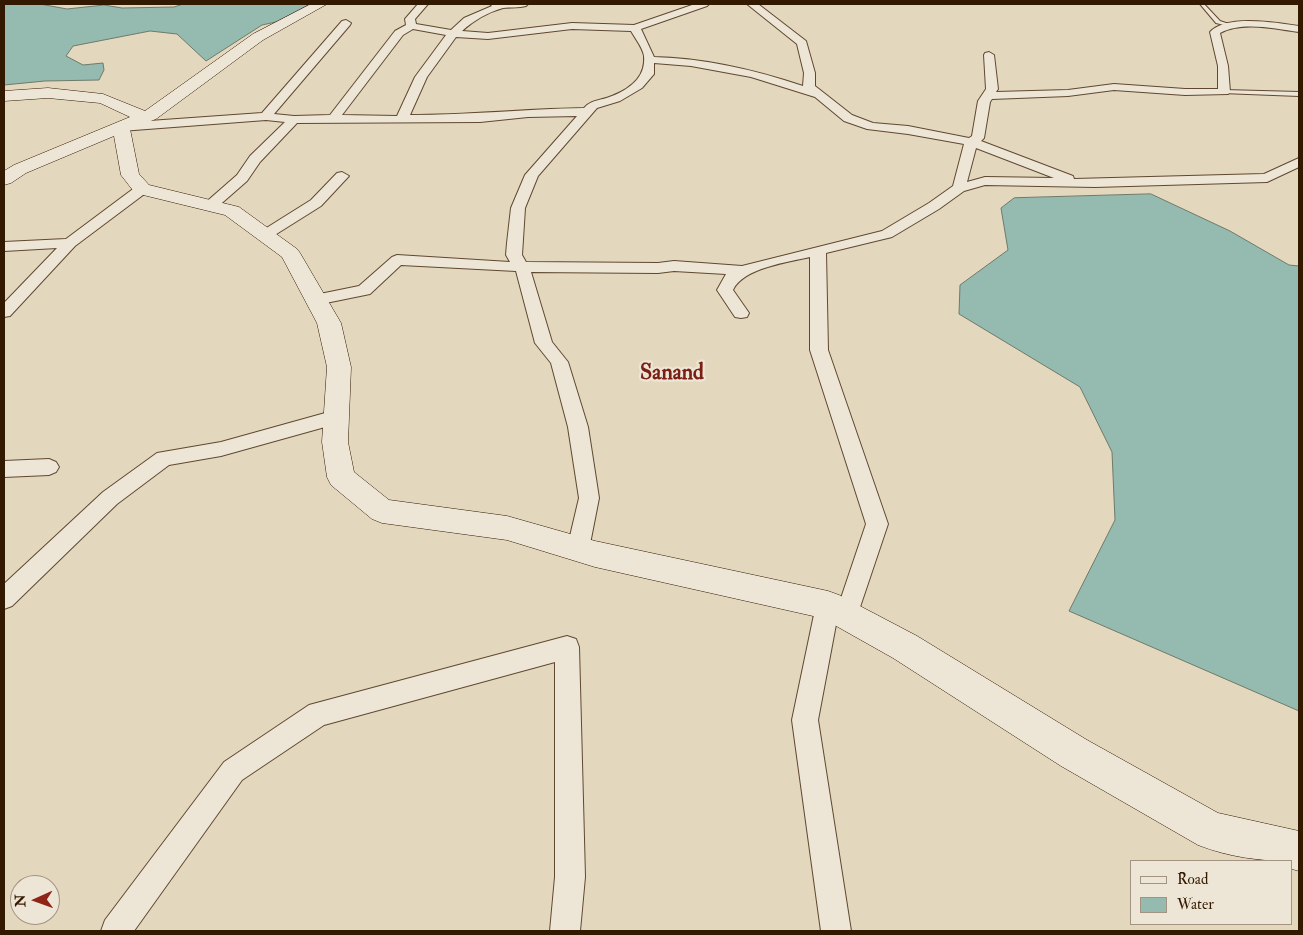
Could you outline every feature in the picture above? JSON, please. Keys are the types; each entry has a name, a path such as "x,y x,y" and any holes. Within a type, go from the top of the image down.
{"street":[{"path":"4,179 20,169 133,122 258,37 320,4"},
{"path":"411,26 410,19 423,4"},
{"path":"402,119 421,77 446,44 446,41 468,20 499,5 523,4"},
{"path":"334,118 398,34 411,26 455,34 488,36 572,26 635,28 704,4"},
{"path":"752,4 763,10 802,43 802,52 808,63 811,77 809,88 848,118 871,126 908,130 971,142 1082,183"},
{"path":"266,116 346,23"},
{"path":"989,96 1068,93 1114,87 1185,92 1224,92 1222,66 1215,32 1222,26 1262,26 1299,29"},
{"path":"578,549 590,498 578,427 559,362 544,343 526,276 514,255 514,243 518,208 532,175 593,105 616,100 638,86 648,74 649,55 635,28"},
{"path":"958,188 971,142 978,138 984,101 992,89 990,55"},
{"path":"649,60 670,60 756,74 816,94"},
{"path":"4,96 48,93 103,99 133,122 266,116 294,120 334,118 356,120 480,118 528,113 586,112"},
{"path":"210,206 242,178 255,159 294,120"},
{"path":"133,122 130,175 142,188 232,211 290,253 329,324 339,367 335,442 341,477 382,511 507,528 578,549 838,610 905,647 1074,753 1212,831 1299,851"},
{"path":"741,313 725,290 730,280 743,271 764,264 887,234 934,206 958,188 985,182 1082,183 1267,178 1299,162"},
{"path":"265,235 316,203 342,176"},
{"path":"4,312 70,243 142,188"},
{"path":"4,246 70,243"},
{"path":"818,252 820,350 877,524 838,610 804,720 836,931"},
{"path":"316,300 364,290 397,260 521,267 658,268 674,266 743,271"},
{"path":"4,599 110,498 164,458 221,449 336,418"},
{"path":"4,470 49,467"},
{"path":"116,931 232,770 318,714 566,647 570,876 565,931"}],"lane":[{"path":"1202,4 1218,22 1230,26"},
{"path":"1224,92 1299,94"}],"water":[{"path":"4,4 40,4 67,9 104,5 122,8 174,7 183,4 310,4 285,20 262,25 206,61 177,34 150,31 73,46 66,56 83,65 103,63 104,70 99,80 45,81 4,85"},
{"path":"1151,194 1230,231 1289,265 1299,266 1299,711 1069,611 1115,520 1112,452 1080,387 959,314 960,285 1008,250 1001,208 1014,198"}],"district":[{"name":"Sanand","path":"672,374"}]}
